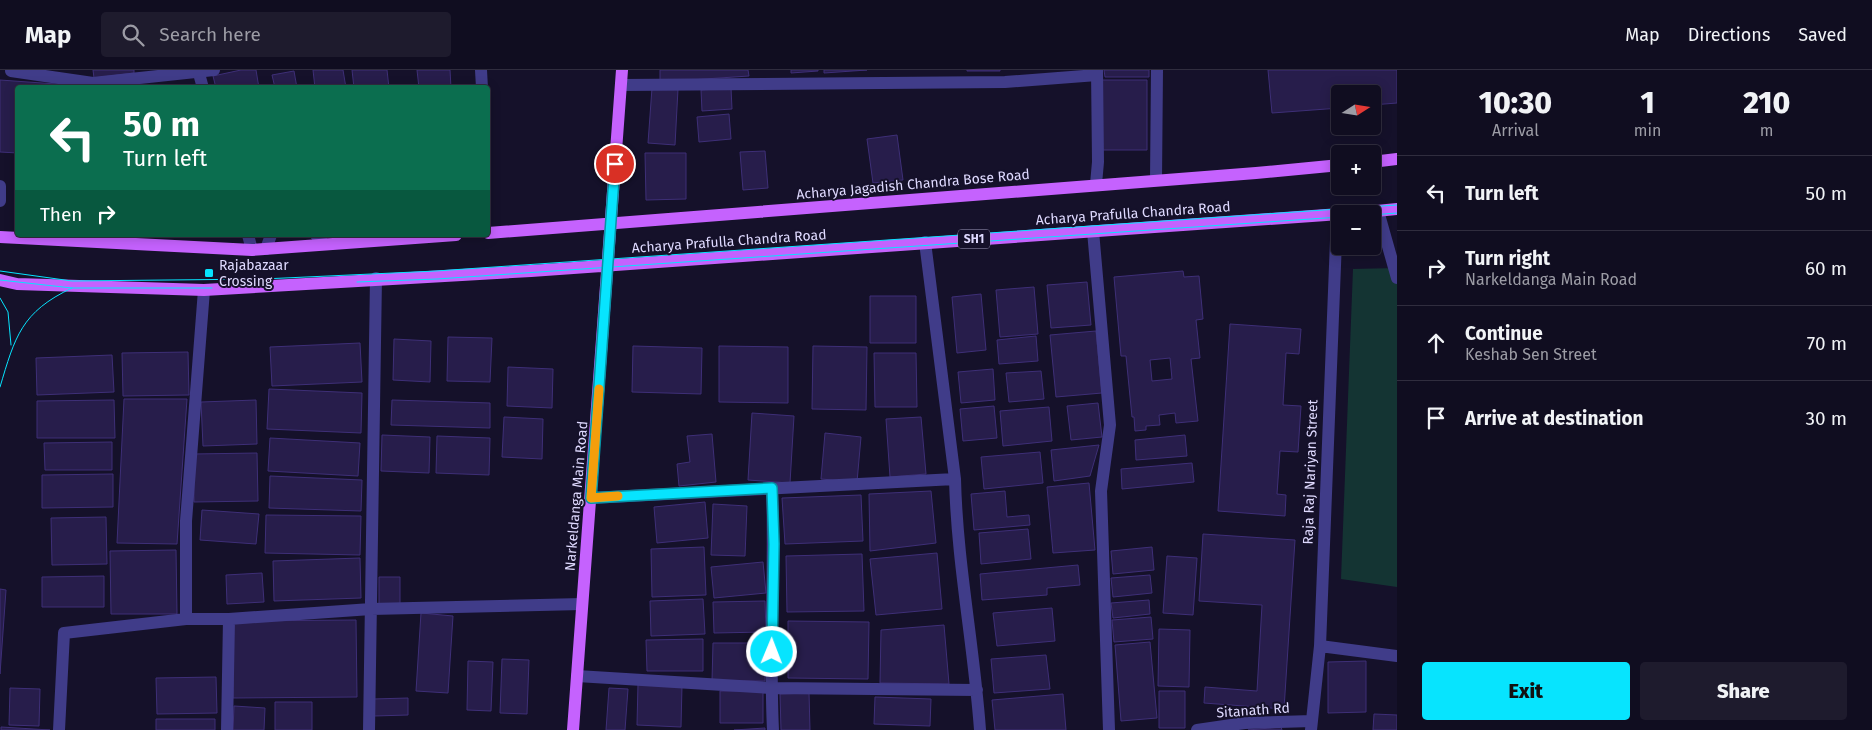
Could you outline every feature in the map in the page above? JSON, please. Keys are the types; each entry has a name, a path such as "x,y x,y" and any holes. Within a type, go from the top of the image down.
{"main road":[{"name":"Narkeldanga Main Road","path":"573,730 622,70"},
{"path":"1381,161 1397,159"},
{"name":"Acharya Jagadish Chandra Bose Road","path":"490,233 1331,166"},
{"name":"Acharya Prafulla Chandra Road","path":"1381,211 1397,209"},
{"name":"Acharya Prafulla Chandra Road","path":"0,280 27,284 204,290 1331,215"},
{"path":"0,237 252,250 320,240 402,237"}],"street":[{"path":"11,71 93,83 214,70"},
{"path":"481,70 482,85"},
{"path":"872,70 873,83"},
{"path":"1156,180 1157,70"},
{"path":"198,71 202,85"},
{"path":"621,85 873,83 1097,72 1098,162 1096,184"},
{"path":"0,186 0,201"},
{"path":"1381,222 1397,278"},
{"path":"1093,231 1110,425 1101,491 1109,730"},
{"path":"249,237 252,250"},
{"path":"266,249 270,237"},
{"path":"925,242 955,479 956,509 978,690 980,730"},
{"name":"Raja Raj Nariyan Street","path":"1311,726 1320,646 1339,255"},
{"path":"369,730 376,278"},
{"path":"186,619 186,521 204,290"},
{"path":"591,498 955,479"},
{"path":"772,488 774,544 771,688 773,730"},
{"path":"59,730 64,633 186,619 229,619 371,609 582,604"},
{"path":"227,730 229,619"},
{"path":"1320,646 1397,656"},
{"path":"577,676 771,688 978,690"},
{"name":"Sitanath Rd","path":"1197,730 1245,724 1311,726"}],"green space":[{"path":"1397,268 1397,587 1341,579 1353,269"}],"building":[{"path":"93,70 134,70 134,73 94,78"},
{"path":"241,70 256,70 258,85 215,85 213,76"},
{"path":"313,70 343,70 346,85 315,85"},
{"path":"352,70 387,70 389,85 354,85"},
{"path":"417,70 450,70 451,85 419,85"},
{"path":"660,70 748,70 749,76 660,82"},
{"path":"791,70 818,70 818,71 791,73"},
{"path":"824,70 867,70 824,73"},
{"path":"1000,70 1000,71 967,71"},
{"path":"1104,70 1149,70 1149,77 1105,77"},
{"path":"1268,70 1397,70 1397,103 1381,104 1381,85 1331,85 1331,109 1272,113"},
{"path":"294,71 296,85 274,85 272,75"},
{"path":"0,80 70,85 15,85 15,153 0,152"},
{"path":"1099,80 1147,80 1147,150 1099,150"},
{"path":"652,88 678,89 675,145 648,143"},
{"path":"731,88 732,109 702,111 701,90"},
{"path":"729,114 731,139 699,142 697,117"},
{"path":"897,135 903,180 873,183 867,139"},
{"path":"765,151 768,188 743,190 740,152"},
{"path":"645,153 686,153 686,199 646,200"},
{"path":"1183,271 1184,277 1199,276 1203,319 1196,320 1200,358 1191,359 1198,421 1176,423 1175,413 1159,415 1160,425 1146,426 1146,430 1135,431 1126,356 1121,356 1114,277","holes":["1170,358 1172,379 1152,381 1150,360"]},
{"path":"1087,282 1091,325 1051,328 1047,285"},
{"path":"1034,287 1038,334 1000,337 996,290"},
{"path":"981,294 986,350 957,353 952,297"},
{"path":"870,296 916,296 916,343 870,343"},
{"path":"1230,324 1301,329 1299,354 1286,353 1283,405 1301,406 1298,452 1280,451 1277,494 1286,495 1285,516 1218,511"},
{"path":"1096,331 1102,393 1056,397 1050,335"},
{"path":"1036,336 1038,361 999,364 997,340"},
{"path":"448,337 492,338 490,382 447,381"},
{"path":"394,339 431,341 430,382 393,380"},
{"path":"360,343 362,382 272,386 270,347"},
{"path":"633,346 702,348 701,394 632,392"},
{"path":"719,346 788,347 788,403 719,402"},
{"path":"813,346 867,347 866,410 812,409"},
{"path":"188,352 189,395 123,396 122,353"},
{"path":"874,353 916,353 917,407 875,407"},
{"path":"112,355 114,392 37,395 36,358"},
{"path":"508,367 553,369 552,408 507,406"},
{"path":"993,369 995,400 961,403 958,372"},
{"path":"1041,371 1044,399 1009,402 1006,373"},
{"path":"269,389 362,393 361,433 267,429"},
{"path":"124,399 187,399 177,544 117,543"},
{"path":"114,400 115,438 37,438 37,401"},
{"path":"256,400 257,444 203,446 201,402"},
{"path":"392,400 490,403 490,428 391,425"},
{"path":"1098,403 1102,437 1071,440 1067,406"},
{"path":"994,406 997,438 963,441 960,409"},
{"path":"1049,407 1052,441 1003,446 1000,411"},
{"path":"752,413 794,416 790,483 748,480"},
{"path":"504,417 543,419 542,459 502,457"},
{"path":"921,417 926,474 890,477 886,419"},
{"path":"825,433 861,437 857,482 821,479"},
{"path":"712,434 716,482 679,486 677,464 690,462 687,436"},
{"path":"382,435 430,437 429,473 381,471"},
{"path":"1185,435 1187,456 1136,460 1135,440"},
{"path":"437,436 490,438 489,475 436,473"},
{"path":"270,438 360,443 358,476 268,471"},
{"path":"112,442 112,470 45,470 44,443"},
{"path":"1099,445 1090,476 1054,481 1051,450"},
{"path":"1040,452 1043,483 984,489 981,457"},
{"path":"257,453 258,501 194,502 193,454"},
{"path":"1192,463 1194,482 1122,489 1121,469"},
{"path":"113,474 113,507 42,508 42,475"},
{"path":"270,476 362,480 361,511 269,508"},
{"path":"1089,483 1095,550 1053,553 1047,487"},
{"path":"931,491 936,543 870,551 869,494"},
{"path":"1005,491 1007,517 1029,515 1030,525 974,530 971,494"},
{"path":"861,495 863,541 785,544 782,498"},
{"path":"705,502 708,538 657,543 654,507"},
{"path":"713,504 747,506 745,556 711,555"},
{"path":"202,510 259,514 256,544 200,540"},
{"path":"266,515 361,516 360,555 265,553"},
{"path":"106,517 107,564 52,565 51,518"},
{"path":"1028,529 1031,559 981,564 979,533"},
{"path":"1203,534 1295,540 1284,709 1204,703 1205,687 1257,691 1262,605 1199,601"},
{"path":"704,547 706,595 652,597 651,549"},
{"path":"1152,547 1154,570 1113,574 1111,551"},
{"path":"176,550 177,614 111,614 110,551"},
{"path":"937,553 942,609 876,615 870,559"},
{"path":"862,554 864,611 787,612 786,556"},
{"path":"1167,556 1197,558 1193,615 1163,613"},
{"path":"360,558 361,598 274,601 273,561"},
{"path":"763,562 766,593 714,598 711,567"},
{"path":"1078,565 1080,585 1047,588 1047,595 982,600 980,574"},
{"path":"262,573 264,602 227,604 226,575"},
{"path":"1150,575 1152,593 1113,597 1111,578"},
{"path":"104,576 104,607 42,607 42,577"},
{"path":"379,577 400,577 400,605 379,604"},
{"path":"0,589 6,590 0,674"},
{"path":"703,599 705,634 651,636 650,601"},
{"path":"1149,600 1150,614 1113,618 1111,603"},
{"path":"765,601 766,632 714,633 713,602"},
{"path":"1052,608 1055,641 997,646 993,613"},
{"path":"421,613 453,616 448,693 416,691"},
{"path":"1151,617 1153,639 1114,642 1112,620"},
{"path":"356,620 357,697 233,698 233,621"},
{"path":"788,621 869,622 868,679 788,678"},
{"path":"944,625 949,684 880,683 881,630"},
{"path":"1159,629 1190,630 1189,687 1158,686"},
{"path":"703,639 703,671 647,671 646,640"},
{"path":"1150,642 1157,718 1121,721 1115,645"},
{"path":"713,643 765,643 765,681 712,681"},
{"path":"1046,655 1050,689 994,693 991,659"},
{"path":"502,659 529,660 527,714 500,713"},
{"path":"468,661 493,662 491,711 467,710"},
{"path":"1366,661 1366,712 1328,713 1328,662"},
{"path":"216,677 217,713 157,714 156,678"},
{"path":"638,684 682,685 681,727 637,725"},
{"path":"10,688 40,689 39,726 9,725"},
{"path":"609,688 628,689 625,730 606,730"},
{"path":"720,691 763,691 763,723 720,723"},
{"path":"1159,691 1185,691 1185,728 1159,728"},
{"path":"809,693 810,730 781,730 780,694"},
{"path":"1063,694 1066,730 995,730 992,700"},
{"path":"875,697 931,699 930,726 874,724"},
{"path":"408,698 408,715 374,716 373,699"},
{"path":"275,702 312,702 312,730 275,730"},
{"path":"234,706 265,708 264,730 233,730"},
{"path":"1374,714 1397,715 1397,730 1373,730"},
{"path":"156,719 215,719 215,730 156,730"},
{"path":"1,727 50,730 1,730"},
{"path":"1281,727 1282,730 1248,730"},
{"path":"765,728 765,730 734,730"}],"tram line":[{"path":"0,271 72,281 263,279 436,271 1397,205"},
{"path":"1381,214 1397,213"},
{"path":"357,282 437,279 1331,218"},
{"path":"0,280 72,288 212,288"},
{"path":"0,387 10,354 22,328 41,307 72,288"},
{"path":"0,298 8,312 11,345"}],"slow traffic":[{"path":"599,389 591,498 618,496"}],"place":[{"name":"Rajabazaar Crossing","path":"209,273"}],"route":[{"path":"615,164 591,498 772,488 774,544 772,652"}]}
